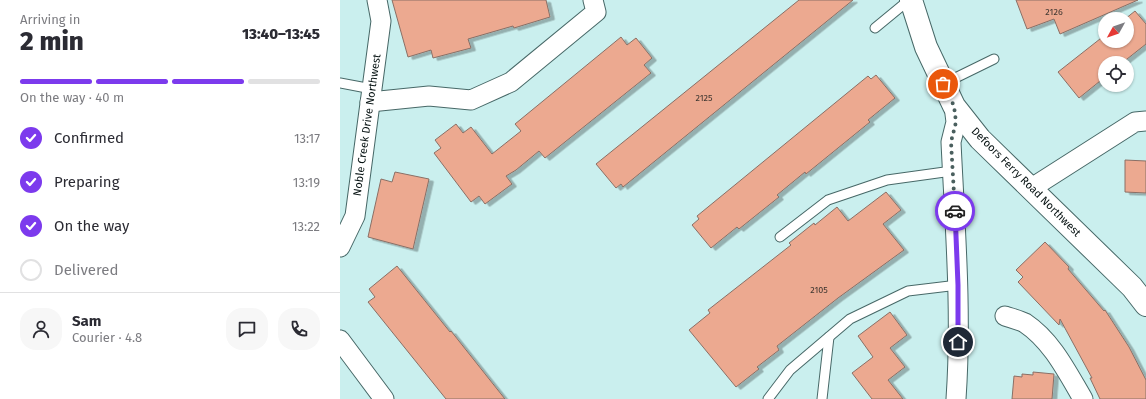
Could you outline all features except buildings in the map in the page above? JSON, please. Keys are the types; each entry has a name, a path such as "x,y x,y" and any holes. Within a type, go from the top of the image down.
{"street":[{"name":"Noble Creek Drive Northwest","path":"340,247 355,216 381,21 376,0"},
{"path":"371,95 429,96 471,100 511,82 596,12 593,0"},
{"name":"Defoors Ferry Road Northwest","path":"910,0 926,47 954,106 980,139 1132,287 1146,305"},
{"path":"954,106 956,122 951,142 958,285 958,371 956,399"},
{"path":"1030,189 1135,122 1146,121"},
{"path":"1005,316 1024,323 1045,340 1061,362 1083,399"},
{"path":"340,340 384,399"}],"lane":[{"path":"875,28 910,0"},
{"path":"943,84 994,59"},
{"path":"340,83 371,95"},
{"path":"780,237 828,200 887,180 952,171"},
{"path":"768,399 790,370 850,320 908,291 958,285"},
{"path":"822,399 829,337"}],"way so far":[{"path":"943,84 954,106 956,122 951,142 955,211"}],"route":[{"path":"955,211 958,285 958,342"}]}
